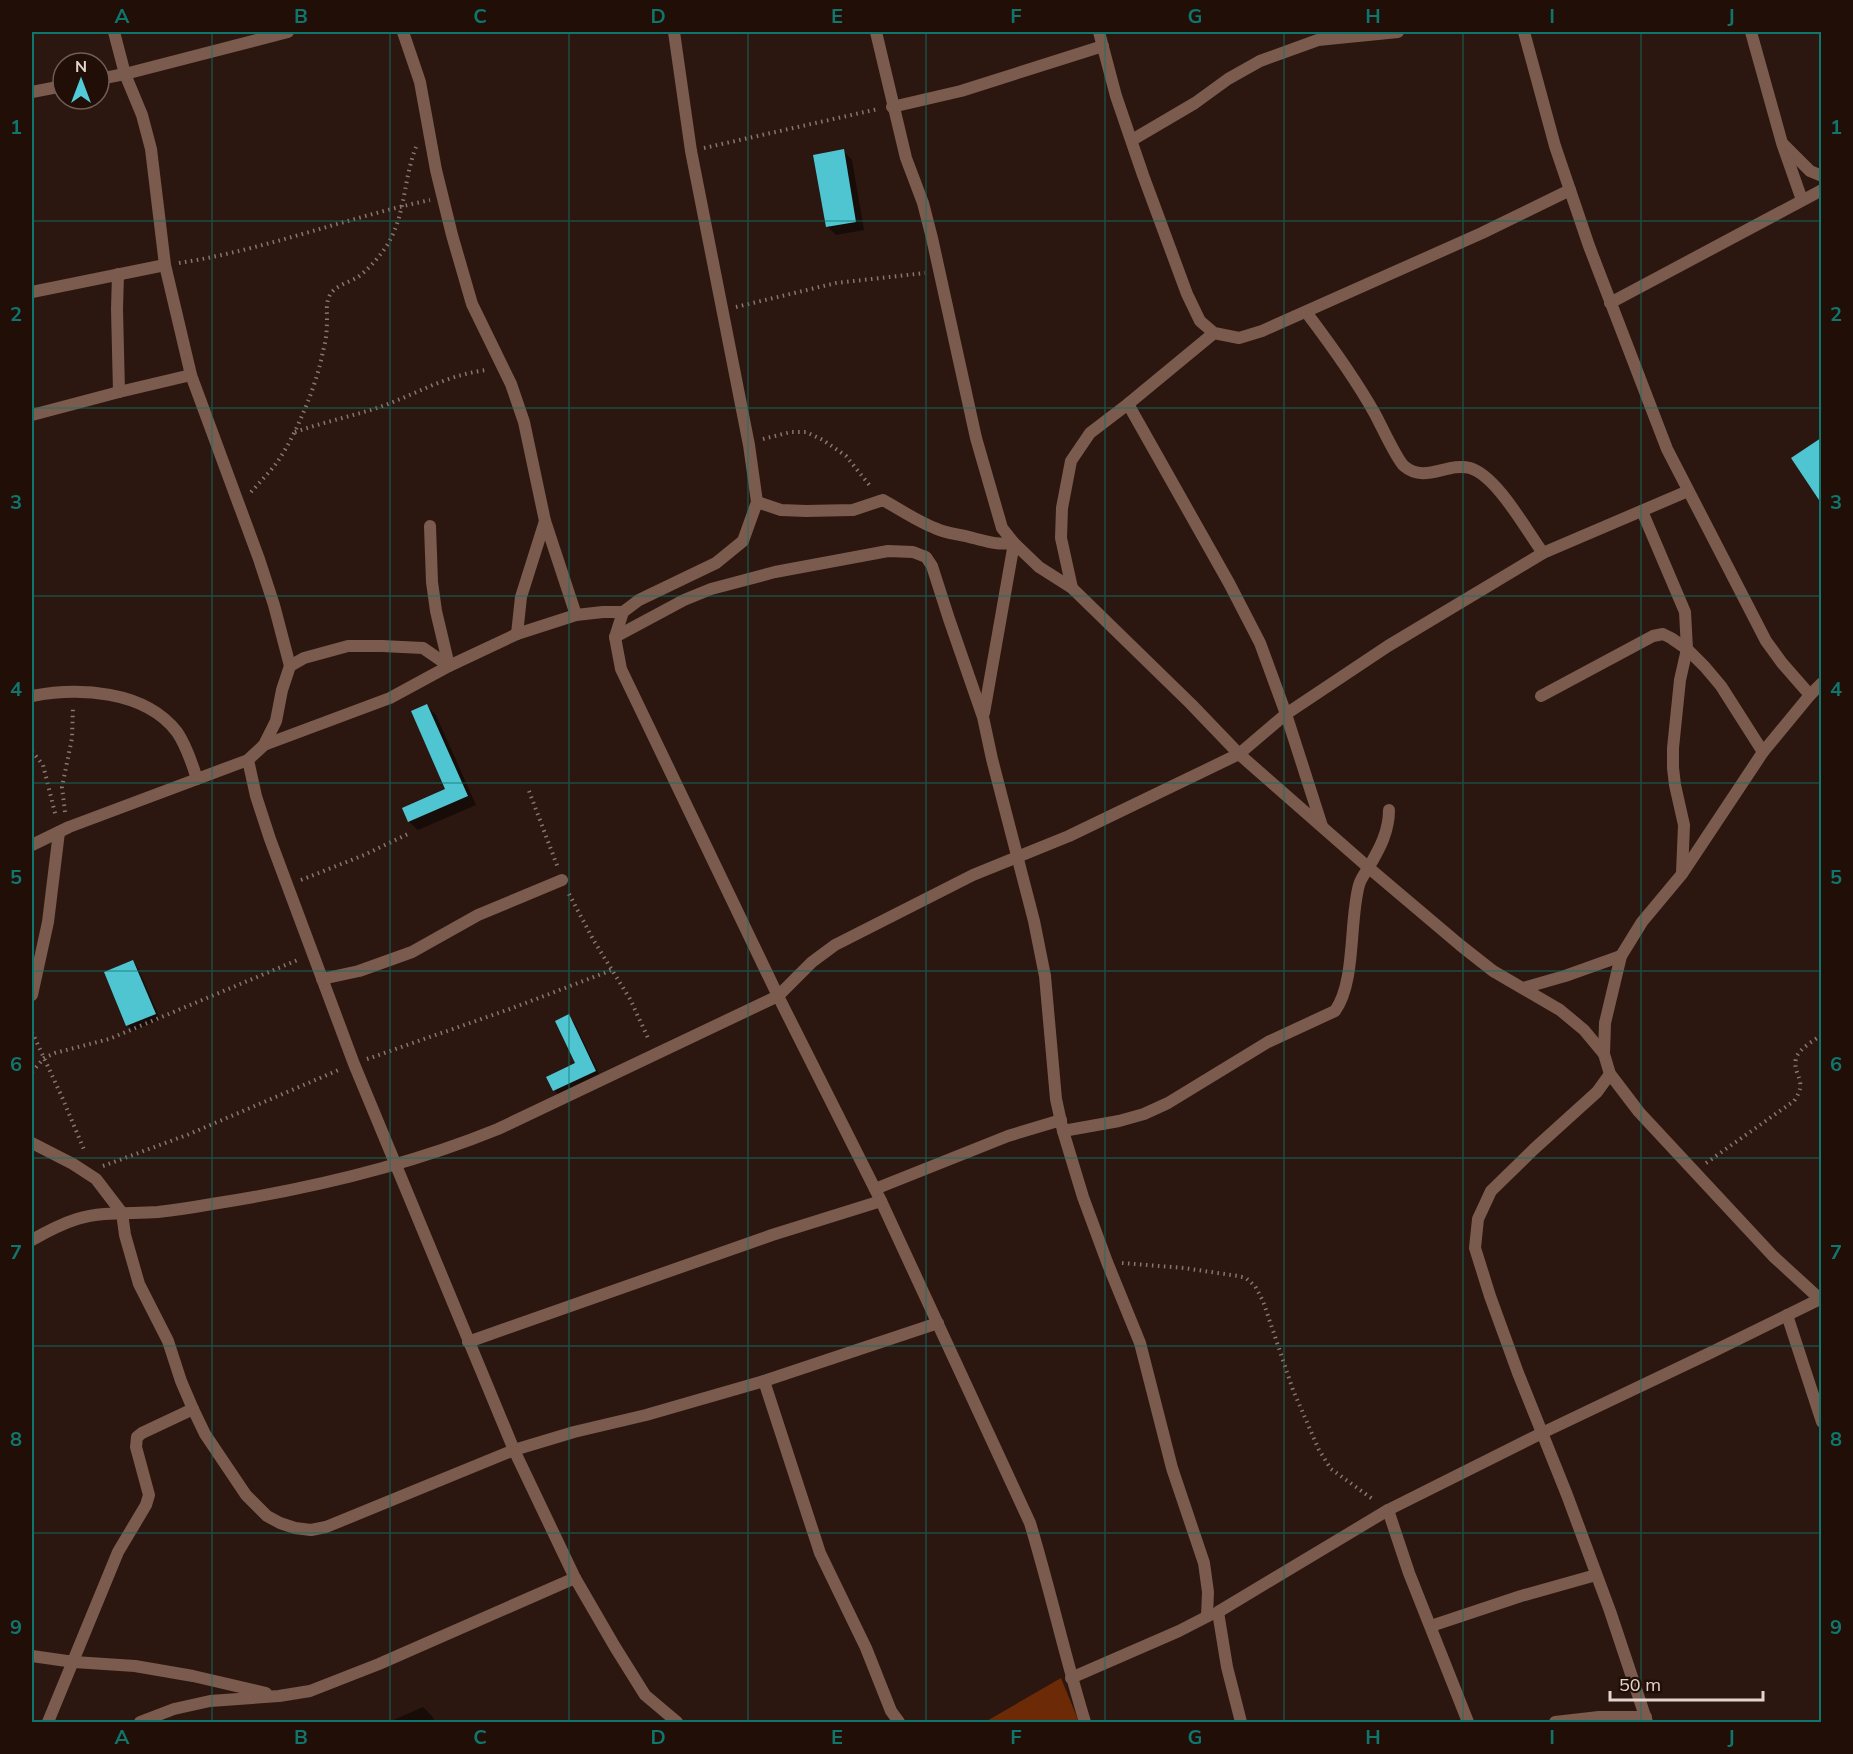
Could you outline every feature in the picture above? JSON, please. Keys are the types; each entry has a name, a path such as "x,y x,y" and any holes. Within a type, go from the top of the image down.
{"street":[{"path":"32,845 64,830 248,760 264,745 276,721 282,690 291,666 274,605 191,375 165,266 151,149 142,115 125,74 114,32"},
{"path":"111,77 288,32"},
{"path":"404,32 420,82 442,197 472,304 511,384 524,422 545,521 576,615"},
{"path":"674,32 692,151 749,446 757,502 743,541 716,563 639,600 623,612 615,637 621,669 778,996 881,1201 1030,1523 1085,1722"},
{"path":"876,32 892,107 906,158 933,238 975,438 1002,528 1039,567 1072,588 1239,754 1322,827 1493,971 1560,1010 1584,1030 1604,1054"},
{"path":"1099,32 1116,96 1187,294 1200,321 1215,333 1239,338 1262,331 1482,233 1570,190"},
{"path":"1132,140 1260,61 1318,40 1398,32"},
{"path":"1524,32 1555,146 1570,190 1610,303 1667,449 1766,641 1810,695"},
{"path":"1751,32 1782,143 1802,200"},
{"path":"892,107 961,91 1103,46"},
{"path":"32,92 51,88"},
{"path":"1782,143 1810,171 1821,176"},
{"path":"1610,303 1821,190"},
{"path":"32,292 165,266"},
{"path":"118,274 119,392"},
{"path":"1306,312 1342,360 1375,413 1402,465 1413,472 1426,474 1467,467 1481,472 1498,489 1543,553"},
{"path":"1072,588 1061,538 1062,508 1071,461 1090,433 1215,333"},
{"path":"32,415 191,375"},
{"path":"1128,404 1229,583 1260,643 1286,714 1322,827"},
{"path":"32,1240 56,1227 79,1219 122,1213 158,1212 222,1203 309,1186 453,1147 498,1129 778,996 812,962 835,945 963,880 1069,836 1239,754 1286,714 1436,616 1491,586 1543,553 1688,491"},
{"path":"757,502 781,510 806,511 853,510 883,500 922,523 939,530 987,543 1014,543"},
{"path":"1642,511 1685,612 1687,649 1680,680 1673,748 1675,785 1684,825 1682,874"},
{"path":"517,634 521,597 545,521"},
{"path":"430,526 432,582 436,611 449,666"},
{"path":"983,717 1014,543"},
{"path":"615,637 684,600 711,589 775,572 888,551 913,552 926,557 933,566 983,717 1034,921 1045,976 1056,1098 1062,1126 1083,1197 1140,1343 1172,1468 1204,1563 1212,1614 1241,1722"},
{"path":"264,745 390,698 449,666 517,634 576,615 623,612"},
{"path":"1541,696 1653,636 1663,634 1687,649 1721,686 1763,752"},
{"path":"291,666 304,658 348,646 423,648 449,666"},
{"path":"1071,1678 1212,1614 1388,1510 1542,1433 1821,1300 1773,1256 1639,1112 1610,1074 1604,1054 1605,1023 1621,956 1642,922 1682,874 1763,752 1821,683"},
{"path":"32,696 51,692 76,691 134,701 156,713 177,732 197,778"},
{"path":"248,760 256,796 286,885 354,1064 514,1450 575,1578 615,1647 645,1695 677,1722"},
{"path":"875,1189 1008,1136 1062,1126 1110,1123 1144,1114 1168,1103 1268,1042 1335,1011 1342,1002 1347,983 1359,883 1385,836 1389,823 1389,810"},
{"path":"32,995 48,922 64,830"},
{"path":"322,979 359,971 412,952 478,915 562,880"},
{"path":"1523,988 1621,956"},
{"path":"1555,1722 1599,1716 1647,1720 1624,1649 1490,1296 1475,1248 1478,1219 1491,1191 1597,1092 1610,1074"},
{"path":"32,1143 94,1174 122,1213 125,1235 139,1284 168,1341 181,1381 205,1434 246,1495 267,1516 295,1528 311,1530 326,1527 514,1450 764,1381 938,1323"},
{"path":"468,1342 585,1302 648,1277 881,1201"},
{"path":"1787,1315 1821,1422"},
{"path":"764,1381 820,1553 866,1648 891,1711 899,1722"},
{"path":"48,1722 118,1552 146,1505 149,1495 136,1447 136,1437 193,1409"},
{"path":"1388,1510 1409,1573 1468,1722"},
{"path":"1431,1626 1521,1596 1596,1575"},
{"path":"140,1722 174,1709 210,1701 279,1696 310,1691 379,1664 575,1578"},
{"path":"32,1656 74,1662 135,1666 193,1676 279,1696"}],"path":[{"path":"692,151 828,119 892,107"},
{"path":"239,506 278,460 307,403 323,355 327,302 330,294 334,289 359,276 374,263 395,228 403,206 414,148 428,124"},
{"path":"165,266 246,250 442,197"},
{"path":"723,310 836,283 939,271"},
{"path":"294,432 374,409 459,375 503,368"},
{"path":"749,446 780,434 806,432 823,440 846,456 883,500"},
{"path":"64,830 65,812 62,787 70,750 72,712 76,691"},
{"path":"32,751 43,765 64,830"},
{"path":"529,791 562,880 578,915 630,999 656,1054"},
{"path":"286,885 364,855 410,833"},
{"path":"32,1072 44,1058 61,1051 109,1039 312,953"},
{"path":"32,1032 94,1174 354,1064 612,970"},
{"path":"1694,1171 1794,1101 1800,1093 1801,1086 1796,1058 1800,1051 1821,1035"},
{"path":"1107,1262 1220,1272 1246,1278 1256,1286 1293,1390 1319,1450 1331,1469 1388,1510"}],"shaded area":[{"path":"1061,1678 1079,1722 985,1722"}],"building":[{"path":"844,149 856,222 826,227 813,155"},
{"path":"1821,438 1821,503 1791,458"},
{"path":"427,704 468,796 408,822 402,808 445,789 411,711"},
{"path":"133,960 156,1014 126,1026 104,972"},
{"path":"569,1014 596,1071 553,1091 546,1077 575,1063 555,1021"}]}
